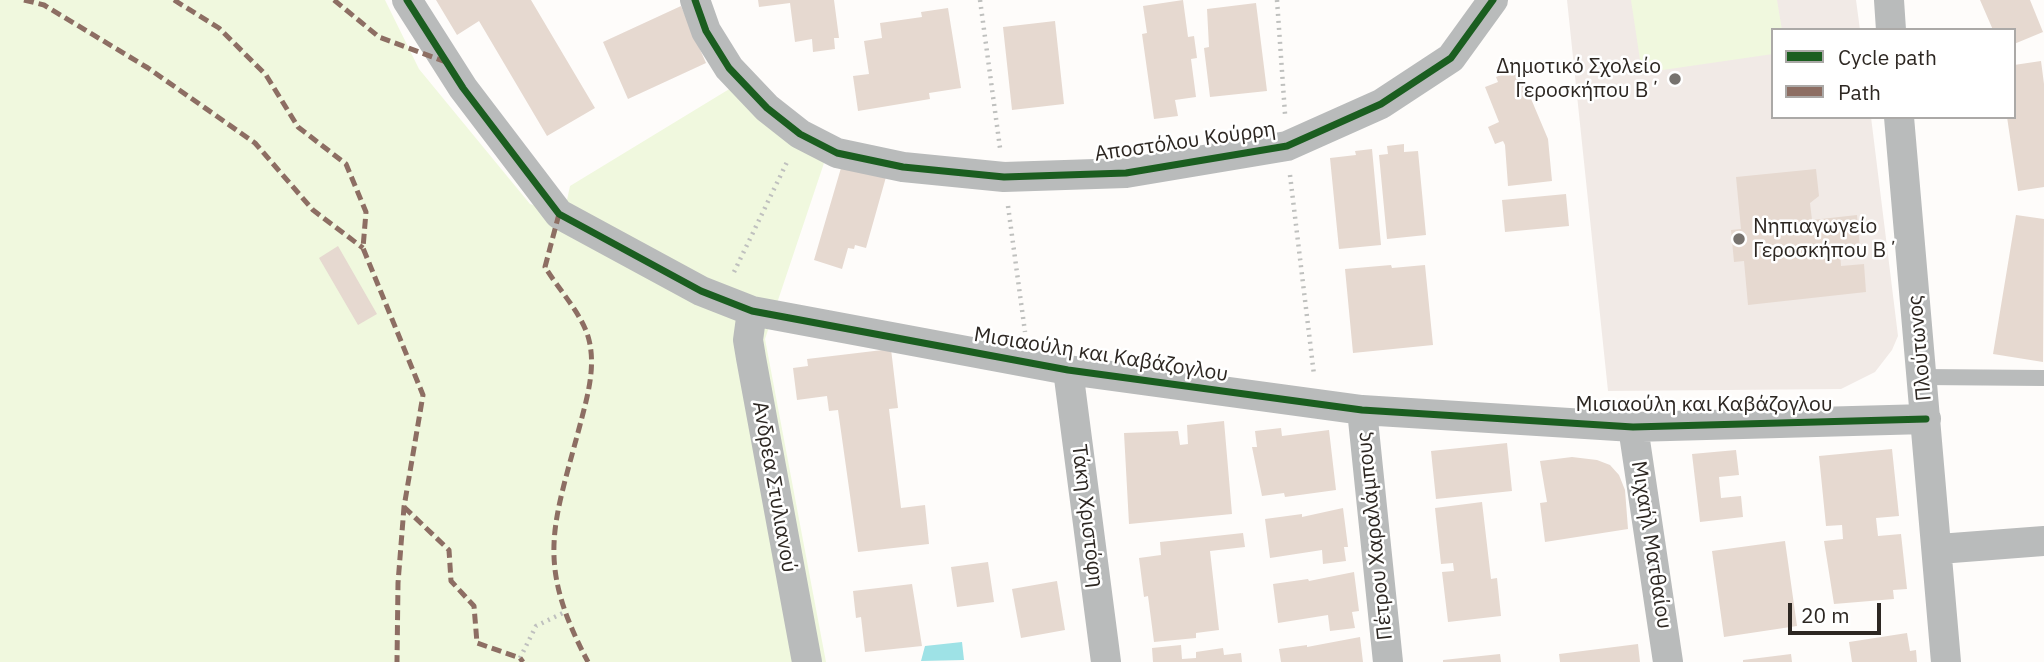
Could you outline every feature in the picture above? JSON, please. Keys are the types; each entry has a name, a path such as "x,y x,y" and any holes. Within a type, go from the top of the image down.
{"street":[{"name":"Μισιαούλη και Καβάζογλου","path":"407,0 463,88 559,214 701,291 752,311 1068,370 1317,406 1633,427 1926,419"},
{"name":"Αποστόλου Κούρρη","path":"695,0 706,31 729,68 768,108 800,134 837,153 903,167 1004,177 1126,173 1287,146 1381,104 1451,58 1493,0"},
{"path":"1889,0 1891,28"},
{"name":"Πλούτωνος","path":"1899,119 1946,662"},
{"name":"Ανδρέα Στυλιανού","path":"752,311 748,340 807,662"},
{"name":"Τάκη Χριστόφη","path":"1068,370 1106,662"},
{"name":"Πέτρου Χαραλάμπους","path":"1362,410 1388,662"},
{"name":"Μιχαήλ Ματθαίου","path":"1633,427 1668,662"},
{"path":"1938,549 2044,541"}],"lane":[{"path":"1923,377 2044,377"}],"path":[{"path":"1277,0 1287,146 1317,406"},
{"path":"722,298 800,134"},
{"path":"520,658 536,626 565,612"}],"shaded area":[{"name":"Νηπιαγωγείο Γεροσκήπου Β΄","path":"1567,0 1856,0 1860,28 1771,28 1771,119 1871,119 1898,336 1892,350 1875,372 1841,389 1608,391"}],"green space":[{"path":"0,0 385,0 419,69 530,204 564,214 570,186 731,88 824,163 765,339 826,662 0,662"},
{"path":"1631,0 1777,0 1782,28 1771,28 1771,54 1642,73"}],"water":[{"path":"962,642 964,660 921,661 925,646"}],"building":[{"path":"436,0 531,0 595,108 547,136 479,21 457,35"},
{"path":"758,0 834,0 839,38 834,38 835,49 813,52 812,39 795,42 790,3 759,7"},
{"path":"1183,0 1188,37 1194,36 1197,58 1191,59 1196,97 1175,100 1178,116 1154,119 1142,34 1147,33 1143,6"},
{"path":"1980,0 2030,0 2043,32 2016,43 2016,28 1992,28"},
{"path":"1256,3 1267,91 1210,97 1204,48 1209,47 1207,9"},
{"path":"681,6 706,63 628,99 603,42"},
{"path":"948,8 961,88 929,93 930,99 858,111 853,76 869,74 864,41 882,38 880,23 922,17 921,12"},
{"path":"1055,21 1064,104 1012,110 1003,27"},
{"path":"2041,61 2044,84 2044,187 2018,191 2007,119 2016,119 2016,65"},
{"path":"1518,68 1548,139 1552,181 1508,186 1505,145 1503,141 1495,144 1488,127 1499,122 1485,87 1498,82 1496,77"},
{"path":"1404,144 1404,152 1418,151 1426,235 1387,239 1379,155 1388,154 1387,146"},
{"path":"1372,149 1381,245 1339,249 1330,158 1356,155 1355,151"},
{"path":"841,168 886,177 866,248 855,245 854,249 848,248 842,269 814,260"},
{"path":"1816,169 1819,196 1810,203 1812,220 1857,215 1860,248 1840,250 1841,266 1864,264 1866,292 1748,305 1744,261 1734,262 1731,230 1741,229 1736,177"},
{"path":"1566,194 1569,226 1505,232 1502,200"},
{"path":"2016,215 2044,219 2043,362 1993,354"},
{"path":"338,246 377,314 358,325 319,258"},
{"path":"1391,265 1392,268 1425,265 1433,345 1353,353 1345,269"},
{"path":"891,349 898,408 889,409 901,508 925,505 929,544 858,552 838,410 829,411 827,396 797,400 793,368 808,366 807,359"},
{"path":"1224,421 1232,514 1129,524 1124,433 1178,431 1180,445 1188,444 1187,425"},
{"path":"1281,428 1282,436 1329,430 1336,490 1285,497 1284,493 1262,496 1252,447 1257,447 1255,431"},
{"path":"1507,443 1512,491 1436,499 1431,451"},
{"path":"1892,449 1899,516 1876,518 1878,536 1901,534 1907,589 1893,590 1894,599 1834,604 1824,541 1843,539 1842,525 1826,526 1819,456"},
{"path":"1736,450 1739,475 1719,477 1721,498 1741,496 1743,517 1700,522 1692,454"},
{"path":"1572,457 1597,460 1610,465 1619,475 1625,490 1628,529 1545,542 1540,503 1547,502 1540,461"},
{"path":"1482,502 1491,579 1497,578 1501,616 1448,622 1442,572 1454,571 1453,563 1441,564 1435,508"},
{"path":"1343,508 1348,547 1344,547 1346,561 1323,564 1322,550 1270,558 1265,519 1302,514 1302,517"},
{"path":"1243,533 1245,547 1210,551 1219,630 1196,633 1196,638 1154,642 1148,596 1144,597 1139,558 1161,555 1160,542"},
{"path":"1785,541 1797,626 1724,637 1712,551"},
{"path":"988,562 994,602 957,607 951,567"},
{"path":"1354,572 1359,611 1352,612 1355,628 1330,631 1328,615 1278,623 1273,584 1309,581"},
{"path":"1057,581 1065,630 1021,638 1012,589"},
{"path":"912,584 922,646 865,652 861,617 856,618 853,591"},
{"path":"1907,633 1910,651 1916,650 1917,662 1852,662 1849,642"},
{"path":"1360,637 1363,662 1281,662 1279,649 1307,647"},
{"path":"1638,644 1640,662 1560,662 1559,654"},
{"path":"1181,645 1182,659 1196,658 1196,652 1223,648 1224,655 1241,653 1242,662 1153,662 1152,648"},
{"path":"1500,654 1501,662 1443,662 1443,660"},
{"path":"1791,654 1792,662 1743,662 1743,660"}],"marked path":[{"path":"24,0 44,5 148,68 255,143 313,210 363,248"},
{"path":"174,0 219,28 266,75 298,127 346,164 366,212 363,248 423,395 404,507 398,583 397,662"},
{"path":"334,0 379,37 446,62"},
{"path":"559,214 545,267 582,321 589,340 592,361 588,394 557,518 555,570 571,627 588,662"},
{"path":"404,507 449,550 451,581 474,606 477,643 520,658 523,662"}],"cycle path":[{"path":"407,0 463,88 559,214 701,291 752,311 1068,370 1362,410 1633,427 1926,419"},
{"path":"695,0 706,31 729,68 767,108 800,134 837,153 903,167 1004,177 1126,173 1287,146 1381,104 1451,58 1493,0"}],"place":[{"name":"Δημοτικό Σχολείο Γεροσκήπου Β΄","path":"1675,79"},
{"name":"Νηπιαγωγείο Γεροσκήπου Β΄","path":"1739,239"}]}
